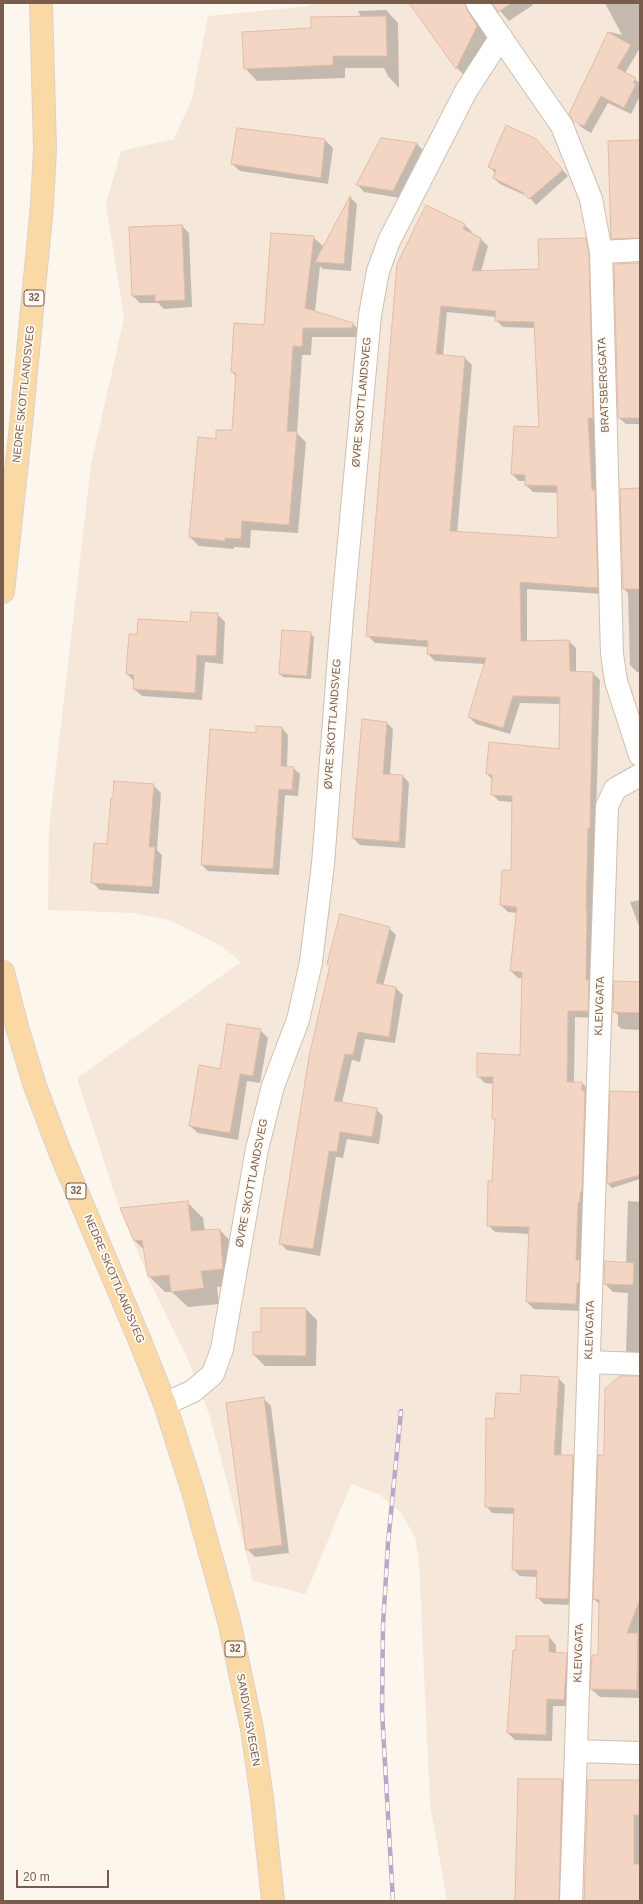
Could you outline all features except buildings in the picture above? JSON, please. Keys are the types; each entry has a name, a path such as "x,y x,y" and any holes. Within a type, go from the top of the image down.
{"main road":[{"name":"NEDRE SKOTTLANDSVEG","path":"3,592 21,427 42,205 45,149 41,3"},
{"name":"NEDRE SKOTTLANDSVEG","path":"3,972 19,1034 55,1138 165,1404"},
{"name":"SANDVIKSVEGEN","path":"165,1404 194,1495 229,1620 252,1729 262,1798 273,1901"}],"street":[{"name":"BRATSBERGGATA","path":"477,3 562,126 591,199 601,252 612,654 616,681 640,755"},
{"name":"ØVRE SKOTTLANDSVEG","path":"165,1404 193,1391 213,1374 222,1348 256,1149 273,1086 298,1020 311,962 323,864 342,617 370,323 378,271 388,241 466,92 501,37"},
{"path":"601,252 640,250"},
{"name":"KLEIVGATA","path":"571,1901 606,806 615,789 640,775"},
{"path":"589,1362 640,1364"},
{"path":"576,1751 640,1753"}],"shaded area":[{"path":"309,3 640,3 640,1901 447,1901 430,1805 419,1562 415,1537 401,1513 379,1494 351,1484 306,1594 253,1581 210,1417 187,1358 150,1282 117,1201 77,1078 241,962 220,945 169,920 134,913 48,910 49,828 91,465 124,318 106,204 121,151 174,139 192,98 208,16 310,6"}],"railway":[{"path":"393,1901 382,1711 383,1626 388,1543 401,1411"}]}
